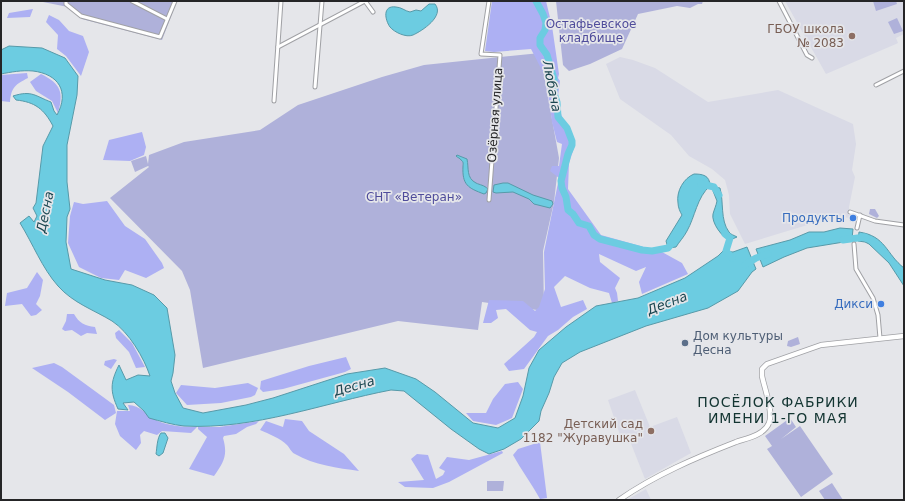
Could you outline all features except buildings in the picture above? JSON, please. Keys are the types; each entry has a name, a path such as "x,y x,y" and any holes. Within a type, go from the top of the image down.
{"street":[{"path":"66,1 66,4 81,16 160,37 175,1"},
{"path":"132,1 167,19"},
{"path":"274,101 281,1"},
{"path":"315,87 322,1"},
{"path":"278,47 365,1 373,12"},
{"name":"Озёрная улица","path":"489,1 481,54 500,55 489,200"},
{"path":"779,1 807,55 812,58"},
{"path":"876,85 904,71"},
{"path":"850,212 875,221 904,225"},
{"path":"857,228 860,215"},
{"path":"854,244 856,269 872,298 878,315 880,338"},
{"path":"618,500 671,469 755,435 766,429 770,421 771,414 762,376 762,369 767,364 821,345 904,336"}],"shaded area":[{"path":"492,1 546,1 552,26 559,74 558,78 560,81 558,96 559,106 562,117 573,136 575,145 569,163 568,189 601,235 662,252 682,263 688,274 642,294 639,282 646,267 636,271 599,254 600,262 620,278 615,288 618,301 612,303 609,293 590,288 565,276 554,287 561,307 583,300 587,309 573,317 558,330 548,336 524,369 509,371 504,364 534,337 537,332 530,330 506,309 496,310 498,318 491,323 483,323 489,300 523,301 535,311 539,307 545,289 544,252 559,178 550,171 552,166 559,166 562,144 557,142 552,122 546,78 531,49 494,52 485,51"},
{"name":"ГБОУ школа № 2083","path":"785,1 904,1 904,34 896,38 898,43 826,74"},
{"path":"33,9 30,17 7,18 9,13"},
{"path":"49,15 59,20 69,31 83,36 89,52 81,76 66,56 57,49 58,35 46,22"},
{"path":"620,57 655,68 708,102 778,90 853,124 856,144 852,170 855,177 849,207 849,218 837,216 745,244 730,214 729,195 725,180 712,169 689,156 671,135 620,99 606,64"},
{"path":"27,73 28,78 17,84 13,89 10,102 1,101 1,75"},
{"path":"41,74 53,81 59,89 61,99 58,113 52,101 36,91 30,82"},
{"path":"142,132 146,147 144,155 130,161 103,160 109,140"},
{"path":"107,201 125,226 145,239 164,268 146,278 125,270 119,280 101,278 79,267 68,243 70,216 74,202 83,204"},
{"path":"37,272 43,280 40,296 36,304 42,310 36,315 31,316 22,304 5,306 7,293 27,288"},
{"path":"67,314 74,314 83,324 95,327 97,334 87,333 81,336 72,330 65,331 62,329 66,321"},
{"path":"119,330 132,343 145,367 136,368 129,352 116,338 115,333"},
{"path":"346,357 351,369 345,372 283,389 263,392 260,389 261,381 309,366"},
{"path":"114,359 117,360 111,369 104,365 105,361"},
{"path":"54,363 62,367 114,405 116,413 105,420 68,392 32,368"},
{"path":"518,382 523,389 512,418 496,425 473,421 466,413 486,413 493,399 505,384"},
{"path":"248,383 258,388 255,395 221,403 187,405 176,393 181,385 215,388"},
{"name":"Детский сад 1182 \"Журавушка\"","path":"635,390 650,427 677,417 691,453 645,479 628,436 621,438 608,400"},
{"path":"128,405 132,405 140,409 162,423 177,426 197,427 191,433 162,431 157,435 144,431 140,435 141,443 136,450 120,436 115,424 117,411 130,411"},
{"path":"285,419 302,421 309,431 344,454 359,471 326,466 302,458 294,453 281,440 260,430 266,421 283,427"},
{"path":"259,421 236,434 224,436 224,458 214,476 189,469 207,437 198,429 198,427 219,427"},
{"path":"540,442 547,498 540,499 513,455 518,449"},
{"path":"502,451 503,453 449,482 433,488 405,487 398,482 424,480 411,459 417,454 428,455 436,479 443,475 445,471 439,468 447,457 469,460"},
{"path":"646,489 651,500 627,500"}],"green space":[{"path":"38,1 177,1 162,40 82,19 68,7"},
{"name":"Остафьевское кладбище","path":"556,1 703,1 702,4 698,4 690,8 677,6 638,14 622,49 590,64 569,71 563,65"},
{"path":"873,1 896,1 897,4 876,11"},
{"path":"897,18 903,31 894,34 888,22"},
{"name":"СНТ «Ветеран»","path":"540,53 559,158 554,202 543,251 544,311 482,302 478,330 398,321 203,368 190,290 182,271 110,198 149,167 148,166 135,172 131,161 146,156 148,164 149,155 184,142 260,130 298,105 382,77 424,65"},
{"path":"870,209 875,209 879,216 877,218 869,214"},
{"path":"798,337 800,344 791,347 787,346 788,341"},
{"path":"790,418 796,427 781,439 800,426 833,474 801,497 767,449 772,446 765,436"},
{"path":"487,481 504,481 503,491 487,491"},
{"path":"832,483 843,500 825,500 819,491"}],"water":[{"path":"429,4 435,4 437,13 435,18 427,27 413,35 407,36 397,33 388,24 386,14 388,8 396,7 410,12 416,10 421,11"},
{"path":"9,46 42,48 65,58 78,76 77,95 67,145 67,182 70,209 67,217 66,242 71,269 105,280 132,285 154,295 167,308 175,355 171,381 175,393 183,408 203,413 246,405 273,398 347,374 385,368 416,379 435,392 473,423 498,428 515,418 523,396 529,368 539,350 566,327 596,306 638,298 685,278 723,251 733,252 747,247 756,269 738,291 708,308 646,326 580,352 562,363 554,377 541,411 539,421 521,439 504,449 489,454 479,449 451,429 404,391 391,390 365,395 262,420 210,426 184,426 149,418 134,402 123,403 128,410 118,409 112,392 112,387 119,365 126,380 138,375 150,376 144,361 130,338 118,326 112,321 77,302 58,286 42,264 20,223 29,216 34,222 37,216 33,208 36,203 43,146 53,126 46,115 38,107 16,100 13,96 19,94 29,94 51,102 57,115 61,106 62,91 55,80 42,73 25,71 1,74 1,50"},
{"path":"457,155 467,159 469,176 473,181 488,189 486,193 484,194 478,192 467,185 464,178 463,162 456,156"},
{"path":"694,174 707,177 710,182 710,186 702,196 690,225 676,247 668,248 666,241 682,215 678,205 678,194 684,182"},
{"path":"508,183 533,195 552,201 553,204 550,208 534,204 529,199 513,192 493,192 494,185"},
{"path":"714,187 720,188 723,216 726,227 730,233 737,237 730,240 721,233 715,225 713,214 717,201 713,191"},
{"path":"840,228 853,229 852,239 850,241 807,248 763,267 756,249 790,240 809,232 824,232"},
{"path":"859,232 875,237 880,241 904,268 904,286 889,263 869,244 858,241"},
{"path":"161,433 165,433 168,438 163,453 159,456 156,454 158,440"}],"waterway":[{"name":"Любача","path":"536,1 546,23 545,30 540,38 540,45 547,55 554,79 554,93 557,102 558,117 567,128 572,141 561,181 568,210 573,214 579,223 589,226 594,235 600,239 642,250 652,251 668,248 674,241"},
{"name":"Любача","path":"701,184 714,187 719,195"},
{"name":"Любача","path":"725,234 730,238 726,251 732,258"},
{"name":"Десна","path":"843,240 866,238"},
{"name":"Десна","path":"745,265 756,258 768,254"}],"place":[{"name":"ГБОУ школа № 2083","path":"852,36"},
{"name":"Продукты","path":"853,218"},
{"name":"Дикси","path":"881,304"},
{"name":"Дом культуры Десна","path":"685,343"},
{"name":"Детский сад 1182 \"Журавушка\"","path":"651,431"}],"district":[{"name":"ПОСЁЛОК ФАБРИКИ ИМЕНИ 1-ГО МАЯ","path":"778,410"}]}
